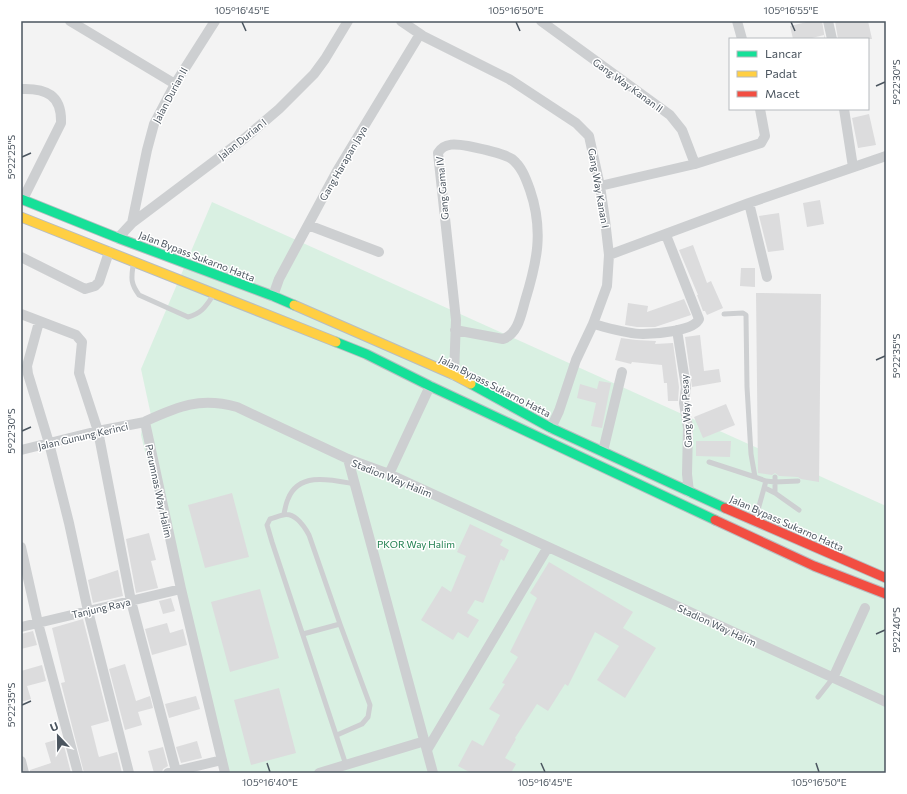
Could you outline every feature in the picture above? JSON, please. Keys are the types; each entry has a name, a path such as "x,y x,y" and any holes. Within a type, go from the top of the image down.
{"highway":[{"name":"Jalan Bypass Sukarno Hatta","path":"22,199 118,238 273,296 454,375 552,428 689,492 886,578"},
{"path":"21,218 366,354 430,386 814,566 886,594"}],"street":[{"path":"70,21 175,84"},
{"name":"Jalan Durian II","path":"132,223 154,124 175,84 215,21"},
{"name":"Jalan Durian I","path":"118,238 132,223 245,138 279,109 314,74 326,59 348,21"},
{"name":"Gang Way Kanan I","path":"401,21 420,34 509,79 576,123 589,136 600,186 609,255 607,286 593,324 576,360 552,428"},
{"name":"Gang Way Kanan II","path":"541,21 670,115 682,130 695,164"},
{"path":"737,21 742,38"},
{"path":"828,21 832,38"},
{"name":"Gang Harapan Jaya","path":"273,296 279,279 337,171 420,34"},
{"path":"21,89 36,88 50,95 58,104 61,111 61,123 22,199"},
{"path":"600,186 695,164 761,143 765,136 760,110"},
{"path":"844,110 853,167"},
{"name":"Gang Gama IV","path":"454,375 455,330 456,320 438,153 443,147 448,145 459,145 483,149 512,159 525,176 537,217 539,240 532,279 519,322 513,334 503,339 455,330"},
{"path":"609,255 749,203 886,156"},
{"path":"749,203 767,277"},
{"path":"308,225 379,252"},
{"path":"593,324 642,334 677,330 694,325 699,319 666,235"},
{"path":"21,257 85,289 94,286 99,282 109,252"},
{"path":"21,314 76,335 82,342 79,373 98,431 131,601 172,772 222,760"},
{"path":"39,322 27,366 28,374 49,443 69,523 88,611 129,773"},
{"name":"Gang Way Pesay","path":"677,330 686,387 684,403 688,428 687,474 689,492"},
{"path":"603,451 622,372"},
{"path":"389,474 430,386"},
{"path":"145,422 146,420 167,411 186,405 208,402 221,403 252,413 348,459"},
{"name":"Jalan Gunung Kerinci","path":"21,450 98,431 145,422"},
{"name":"Perumnas Way Halim","path":"145,422 181,589 225,773"},
{"name":"Stadion Way Halim","path":"348,459 389,474 886,702"},
{"name":"Stadion Way Halim","path":"348,459 433,773"},
{"path":"21,547 38,623 78,773"},
{"path":"319,773 426,746 548,547"},
{"name":"Tanjung Raya","path":"21,627 181,589"},
{"path":"833,678 865,608"},
{"path":"21,760 24,773"}],"lane":[{"path":"134,263 131,279 134,288 139,295 188,317 203,310 213,294"},
{"path":"724,314 743,313 746,315 747,387 751,454 755,477"},
{"path":"709,462 766,481 775,479 798,481"},
{"path":"284,514 288,498 296,487 304,481 321,479 355,484"},
{"path":"774,493 775,479"},
{"path":"755,521 766,481"},
{"path":"765,488 799,510"},
{"path":"336,735 362,724 368,717 370,705 309,535 296,518 284,514 270,519 268,525 303,634 336,735 346,765"},
{"path":"303,634 340,624"},
{"path":"818,697 833,678"}],"green space":[{"name":"PKOR Way Halim","path":"212,202 886,506 886,773 224,773 141,435 142,427 152,420 141,369"}],"building":[{"path":"811,21 822,21 825,38 824,35 812,38 793,38 790,26"},
{"path":"835,21 868,21 872,39 838,38"},
{"path":"869,114 876,145 858,148 852,118"},
{"path":"820,200 824,224 807,227 803,203"},
{"path":"779,213 784,250 768,252 759,216"},
{"path":"693,245 707,283 711,281 723,308 707,315 705,311 703,311 698,295 679,250"},
{"path":"741,268 755,268 755,287 740,286"},
{"path":"756,293 821,294 819,482 801,479 798,477 779,476 775,473 772,475 758,473"},
{"path":"684,299 691,315 655,327 625,325 628,303 648,306 647,312"},
{"path":"700,335 704,371 719,369 721,382 692,387 685,337"},
{"path":"621,338 656,341 655,344 673,343 679,387 678,401 668,401 667,383 664,383 662,365 632,362 631,364 615,360"},
{"path":"599,381 611,383 602,428 591,426 596,403 577,398 580,384 597,389"},
{"path":"726,404 735,425 703,438 694,417"},
{"path":"696,441 731,441 730,457 696,456"},
{"path":"232,493 249,557 205,568 188,505"},
{"path":"470,524 503,540 500,545 509,550 504,561 501,559 483,603 475,600 467,613 479,620 468,638 458,632 453,640 421,620 442,586 451,592 466,556 457,552"},
{"path":"149,533 156,560 151,561 158,588 136,593 126,539"},
{"path":"549,562 633,612 623,628 656,648 625,698 597,680 619,646 595,632 568,686 565,684 548,711 537,704 515,738 516,739 505,758 516,764 511,773 471,773 458,766 472,740 483,746 500,715 489,709 505,684 502,683 518,657 510,652 537,598 530,593"},
{"path":"118,570 123,596 93,603 88,580"},
{"path":"260,589 279,658 230,672 211,602"},
{"path":"171,598 175,611 163,614 159,601"},
{"path":"83,619 109,721 91,726 98,754 99,757 117,752 122,773 84,773 61,683 65,682 52,628"},
{"path":"167,623 170,633 183,629 187,645 152,655 145,629"},
{"path":"33,631 37,645 21,649 21,634"},
{"path":"125,664 136,701 150,696 153,708 138,712 142,725 125,730 109,669"},
{"path":"42,665 46,681 27,686 31,699 21,702 21,671"},
{"path":"279,688 296,753 251,765 234,700"},
{"path":"196,696 200,709 169,718 165,704"},
{"path":"62,738 71,773 30,773 30,770 51,763 45,743"},
{"path":"197,741 202,758 181,763 176,747"},
{"path":"163,747 168,766 163,769 162,773 154,773 148,751"}],"traffic: fast":[{"path":"21,199 118,238 294,305"},
{"path":"336,342 366,354 430,386 715,520"},
{"path":"471,384 551,428 725,508"}],"traffic: slow":[{"path":"21,217 336,342"},
{"path":"294,305 454,375 471,384"}],"traffic: jam":[{"path":"725,508 886,578"},
{"path":"715,520 814,566 886,594"}]}
